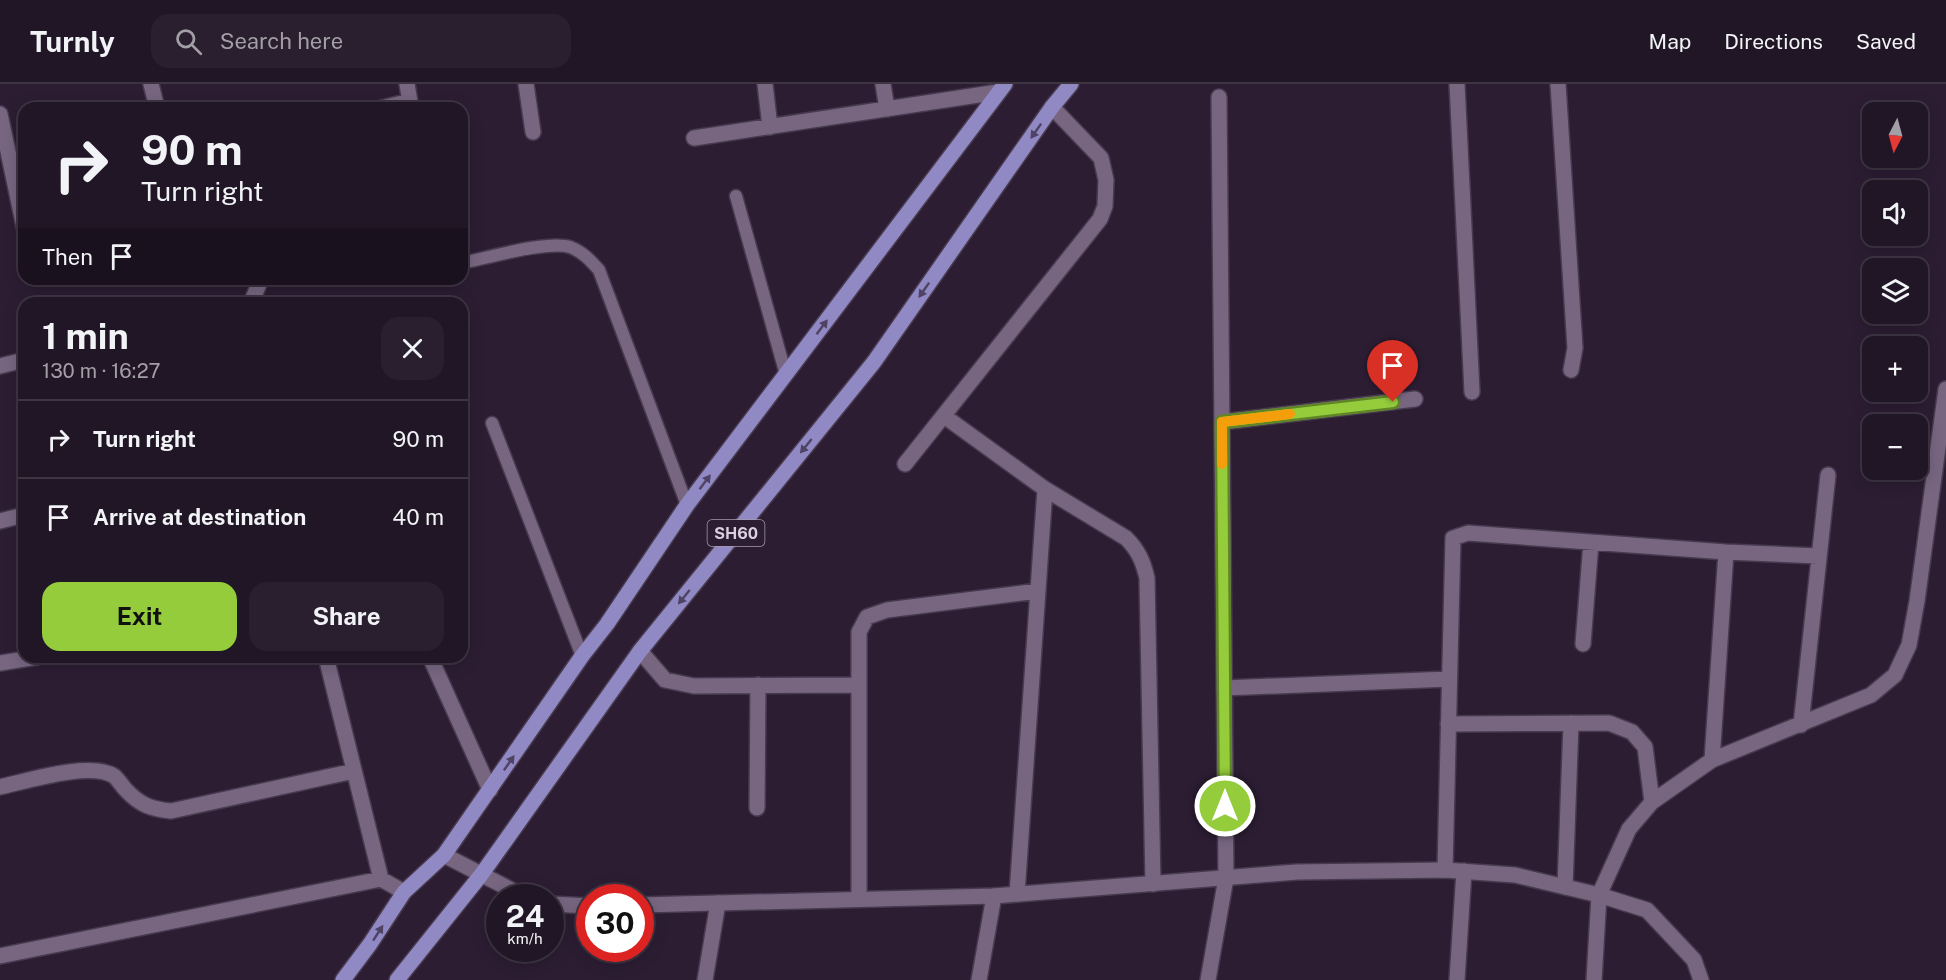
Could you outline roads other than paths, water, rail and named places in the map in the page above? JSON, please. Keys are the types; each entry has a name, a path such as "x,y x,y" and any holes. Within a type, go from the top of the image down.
{"main road":[{"name":"SH60","path":"397,980 481,875 640,651 874,362 1052,107 1071,84"},
{"name":"SH60","path":"343,980 404,892 444,855 582,656 607,624 687,505 1002,88"}],"street":[{"path":"151,84 156,102"},
{"path":"407,84 410,102"},
{"path":"526,84 533,132"},
{"path":"765,84 770,127"},
{"path":"883,84 886,109"},
{"path":"1457,84 1472,392"},
{"path":"1558,84 1575,348 1571,370"},
{"path":"694,138 886,109 1002,88"},
{"path":"1208,980 1226,878 1219,98"},
{"path":"905,464 1100,219 1105,206 1106,180 1101,158 1052,107"},
{"path":"0,114 18,199"},
{"path":"0,366 18,362"},
{"path":"1594,980 1599,895 1629,829 1652,802 1712,760 1871,695 1895,675 1909,645 1917,601 1946,389"},
{"path":"1222,422 1414,399"},
{"path":"944,416 1045,489 1126,538 1143,561 1147,578 1153,884"},
{"path":"1801,725 1828,475"},
{"path":"1017,894 1045,489"},
{"path":"0,521 18,516"},
{"path":"1445,870 1453,538 1468,533 1726,552 1819,556"},
{"path":"1583,644 1590,542"},
{"path":"1712,760 1726,552"},
{"path":"859,900 859,632 867,617 886,610 1038,591"},
{"path":"640,651 665,680 694,686 859,685"},
{"path":"0,663 18,660"},
{"path":"327,663 381,879"},
{"path":"433,663 490,790"},
{"path":"1224,688 1449,679"},
{"path":"756,808 758,685"},
{"path":"1565,887 1570,723"},
{"path":"1448,724 1610,723 1632,732 1645,747 1652,802"},
{"path":"0,787 63,773 91,770 113,776 131,795 151,809 171,811 354,771"},
{"path":"444,855 499,884"},
{"path":"1457,980 1464,871"},
{"path":"654,905 994,896 1297,872 1464,871 1515,875 1599,895 1647,910 1694,960 1701,980"},
{"path":"0,956 381,879 404,892"},
{"path":"979,980 994,896"},
{"path":"705,980 718,903"}],"lane":[{"path":"736,196 786,375"},
{"path":"468,262 545,246 568,246 586,255 599,270 687,505"},
{"path":"492,423 582,656"}]}
